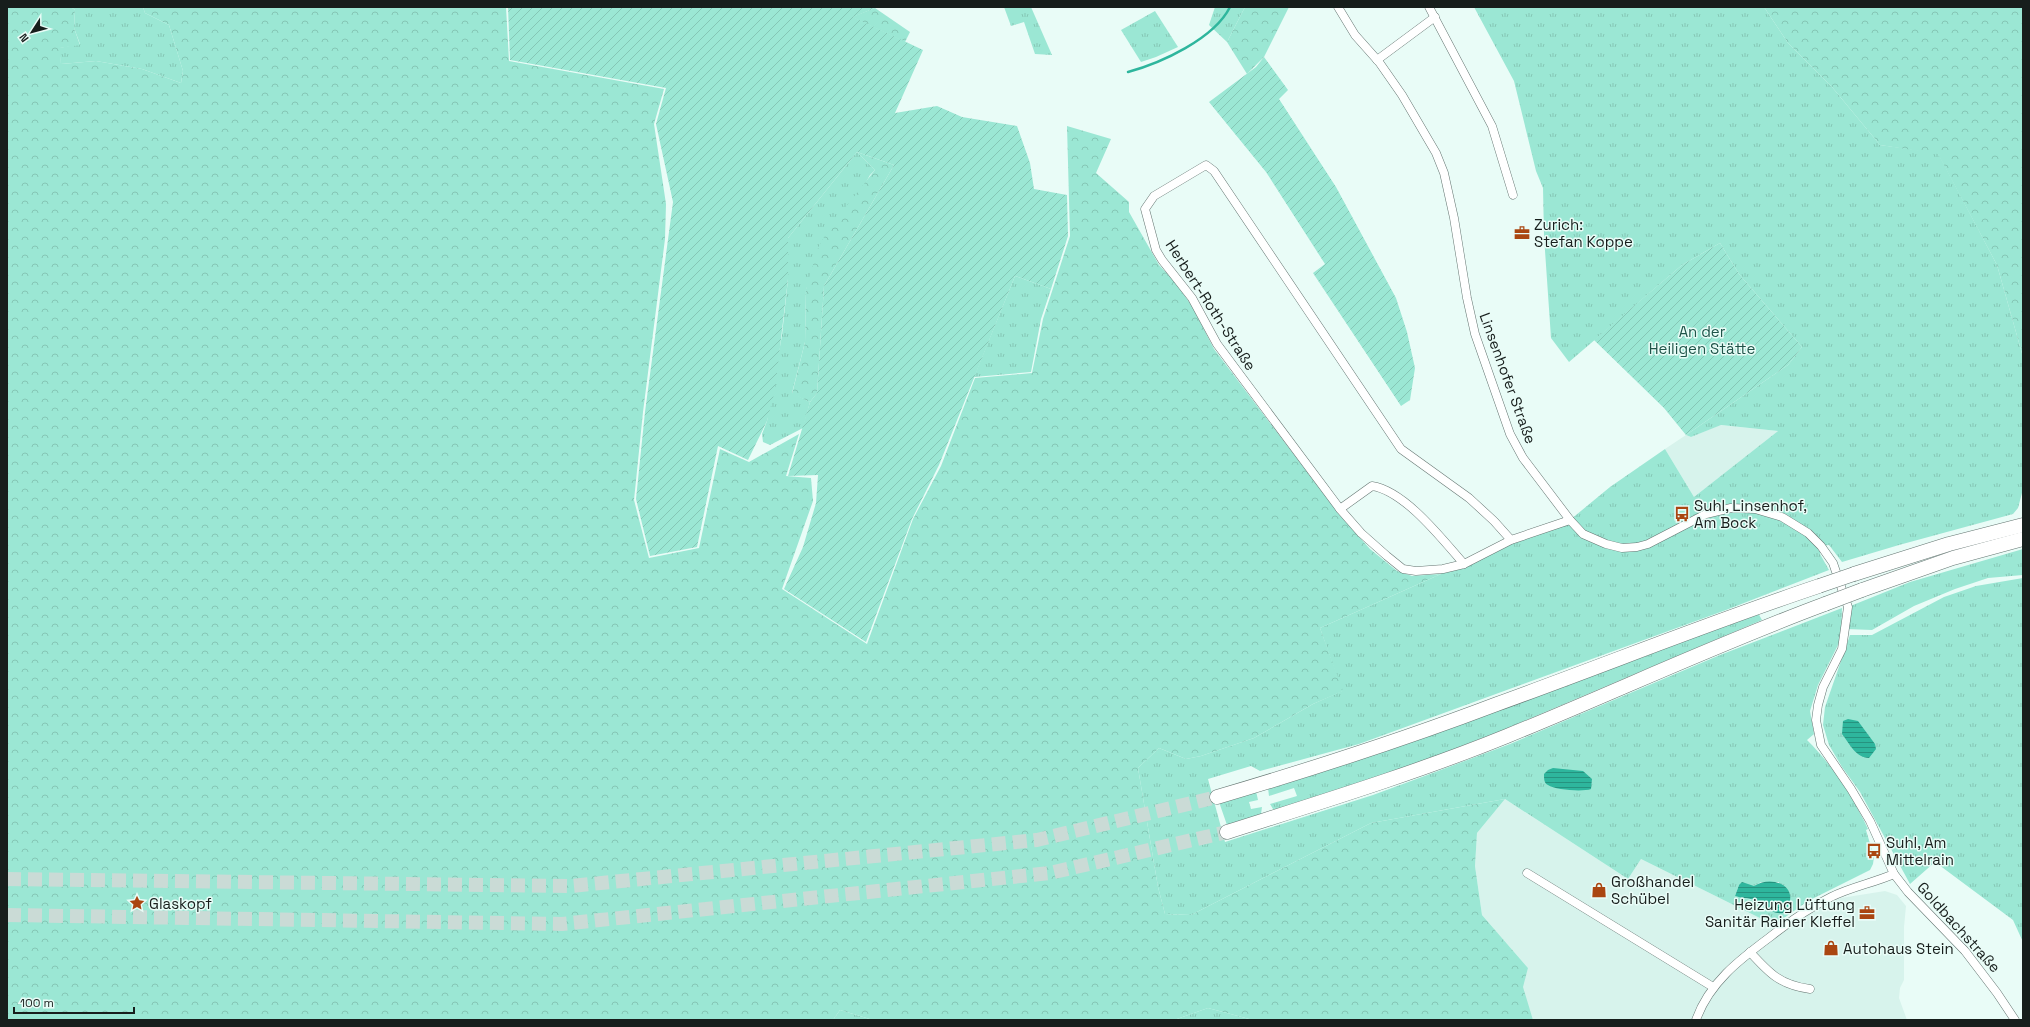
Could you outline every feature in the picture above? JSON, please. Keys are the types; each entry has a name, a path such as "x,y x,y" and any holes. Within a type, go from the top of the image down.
{"highway":[{"path":"1217,796 1321,765 1411,735 1669,639 1854,574 1949,544 2023,525"},
{"path":"1227,832 1368,787 1492,742 1770,624 1862,590 1953,558 2023,540"}],"street":[{"name":"Linsenhofer Straße","path":"1338,7 1355,35 1377,60 1424,130 1444,173 1454,218 1467,298 1475,334 1510,434 1523,458 1570,520 1583,534 1606,544 1622,548 1637,547 1648,544 1706,514 1731,508 1756,509 1782,517 1808,533 1821,546 1832,563 1848,607 1842,649 1823,687 1818,705 1816,720 1818,733 1825,753 1851,789 1870,821 1894,874"},
{"path":"1429,7 1492,126 1513,195"},
{"path":"1377,60 1435,17"},
{"name":"Herbert-Roth-Straße","path":"1511,540 1494,521 1469,498 1401,449 1214,171 1206,165 1154,196 1148,203 1145,210 1156,250 1192,298 1217,344 1340,509 1361,533 1403,569 1416,571 1437,570 1464,564 1511,540 1570,520"},
{"path":"1340,509 1372,486 1381,488 1390,492 1427,522 1464,564"},
{"path":"1527,873 1713,987"},
{"path":"1696,1020 1713,987 1722,977 1750,952 1802,913 1831,896 1894,874"},
{"name":"Goldbachstraße","path":"1894,874 1908,892 1965,951 1997,992 2015,1020"},
{"path":"1750,952 1769,973 1780,981 1810,989"}],"shaded area":[{"path":"1720,425 1778,431 1694,497 1665,449 1686,435 1691,437"},
{"path":"1848,719 1858,721 1875,744 1876,749 1869,758 1860,756 1850,746 1842,734 1843,721"},
{"path":"1553,768 1583,771 1592,779 1591,789 1569,790 1548,785 1545,782 1544,774"},
{"path":"1505,799 1628,879 1641,859 1774,925 1781,934 1808,914 1841,898 1885,891 1897,895 1906,906 1904,927 1904,980 1900,988 1899,998 1907,1020 1533,1020 1522,987 1528,968 1482,915 1475,866 1477,833"},
{"path":"1742,882 1754,886 1762,882 1778,883 1789,891 1789,905 1783,913 1778,913 1771,911 1754,900 1735,896 1739,885"}],"green space":[{"path":"7,7 71,7 75,10 74,28 80,45 60,48 61,64 96,61 142,69 181,83 183,71 169,25 145,13 143,7 506,7 509,61 664,89 654,124 666,204 665,239 643,412 634,500 649,558 699,548 720,449 749,462 799,434 786,476 811,478 813,501 782,589 867,644 913,519 941,466 975,378 1032,373 1043,319 1070,236 1067,126 1111,139 1096,173 1129,202 1129,212 1159,265 1174,281 1192,306 1214,349 1338,513 1370,549 1397,571 1412,576 1441,574 1320,628 1343,691 1313,704 1254,738 1201,756 1186,759 1159,748 1138,768 1158,887 1165,914 1191,915 1371,823 1505,799 1477,833 1475,866 1482,915 1528,968 1523,987 1533,1020 1253,1020 1208,1008 1174,1020 873,1020 840,1010 833,1020 7,1020"},
{"path":"71,7 143,7 145,13 169,25 183,71 181,83 142,69 96,61 61,64 59,48 80,44 74,28 75,10"},
{"path":"508,7 881,7 853,17 923,50 895,113 937,106 962,117 1017,126 1030,163 1034,189 1067,195 1068,236 1051,289 1015,276 939,465 912,519 866,642 784,589 803,547 816,503 818,475 788,476 810,402 817,393 824,286 894,165 857,152 788,238 788,279 775,390 767,421 748,460 718,446 697,547 650,556 636,499 645,412 673,202 656,124 666,88 510,60"},
{"path":"1004,7 1031,7 1052,55 1035,54 1024,22 1011,26"},
{"path":"1215,7 1245,7 1227,42 1209,25"},
{"path":"1245,7 1289,7 1264,57 1247,74 1227,42"},
{"path":"1474,7 1764,7 1788,43 1832,87 1880,145 1938,153 1997,265 2023,357 2023,494 2022,493 2018,508 2013,514 1842,562 1829,545 1821,546 1820,554 1829,570 1726,610 1359,744 1260,771 1251,766 1208,779 1225,842 1373,795 1510,744 1720,655 1842,608 1841,639 1818,685 1810,711 1814,734 1807,740 1834,771 1862,816 1868,829 1866,830 1874,857 1873,864 1870,870 1808,901 1774,925 1641,859 1628,879 1505,799 1371,823 1191,915 1165,914 1158,887 1138,768 1159,748 1186,759 1201,756 1254,738 1313,704 1342,691 1320,628 1441,574 1443,569 1511,540 1570,520 1610,487 1665,449 1694,497 1778,431 1721,425 1691,437 1686,435 1788,365 1802,347 1739,274 1720,243 1682,265 1569,362 1551,338 1544,236 1543,188 1536,171 1514,81","holes":["1761,882 1779,882 1769,910 1756,901 1735,896 1739,885 1754,886"]},
{"path":"1764,7 2023,7 2023,357 1997,265 1938,154 1880,145 1832,87 1788,43"},
{"path":"875,8 910,32 905,42 852,17"},
{"path":"1155,11 1178,47 1141,62 1121,30"},
{"path":"1264,57 1288,90 1279,99 1336,187 1396,298 1407,332 1415,368 1410,400 1401,406 1313,273 1325,264 1266,172 1209,102 1256,67"},
{"path":"857,152 875,170 870,175 806,289 805,342 792,393 810,402 803,428 770,445 763,442 762,434 767,421 782,335 788,279 788,238"},
{"path":"857,152 894,165 824,286 817,393 810,402 792,394 805,342 806,289 818,248 829,228 875,170"},
{"name":"An der Heiligen Stätte","path":"1720,243 1739,274 1802,347 1788,365 1686,435 1664,408 1594,340 1682,265"},
{"path":"1015,276 1051,289 1041,319 1031,372 974,377"},
{"path":"2023,549 2023,575 1988,578 1955,589 1914,606 1872,630 1846,629 1848,607 1910,582"},
{"path":"2023,578 2023,942 2013,920 1935,862 1910,884 1860,792 1842,767 1829,745 1823,725 1825,707 1850,635 1872,635 1944,597 1976,586"},
{"path":"1758,613 1762,620 1503,730 1423,761 1276,810 1273,809 1270,804 1297,796 1294,788 1269,796 1268,788"},
{"path":"1256,791 1258,800 1249,802 1251,809 1262,807 1261,814 1227,825 1219,802"},
{"path":"1208,1008 1253,1020 1174,1020"},
{"path":"840,1010 873,1020 833,1020"}],"waterway":[{"path":"1128,72 1156,63 1185,48 1212,29 1222,19 1230,7"}],"tunnel":[{"path":"7,879 571,886 1037,840 1217,797"},
{"path":"7,915 562,924 1050,873 1227,832"}],"place":[{"name":"Zurich: Stefan Koppe","path":"1522,233"},
{"name":"Suhl, Linsenhof, Am Bock","path":"1682,514"},
{"name":"Suhl, Am Mittelrain","path":"1874,851"},
{"name":"Großhandel Schübel","path":"1599,890"},
{"name":"Glaskopf","path":"137,903"},
{"name":"Heizung Lüftung Sanitär Rainer Kleffel","path":"1867,913"},
{"name":"Autohaus Stein","path":"1831,948"}]}
